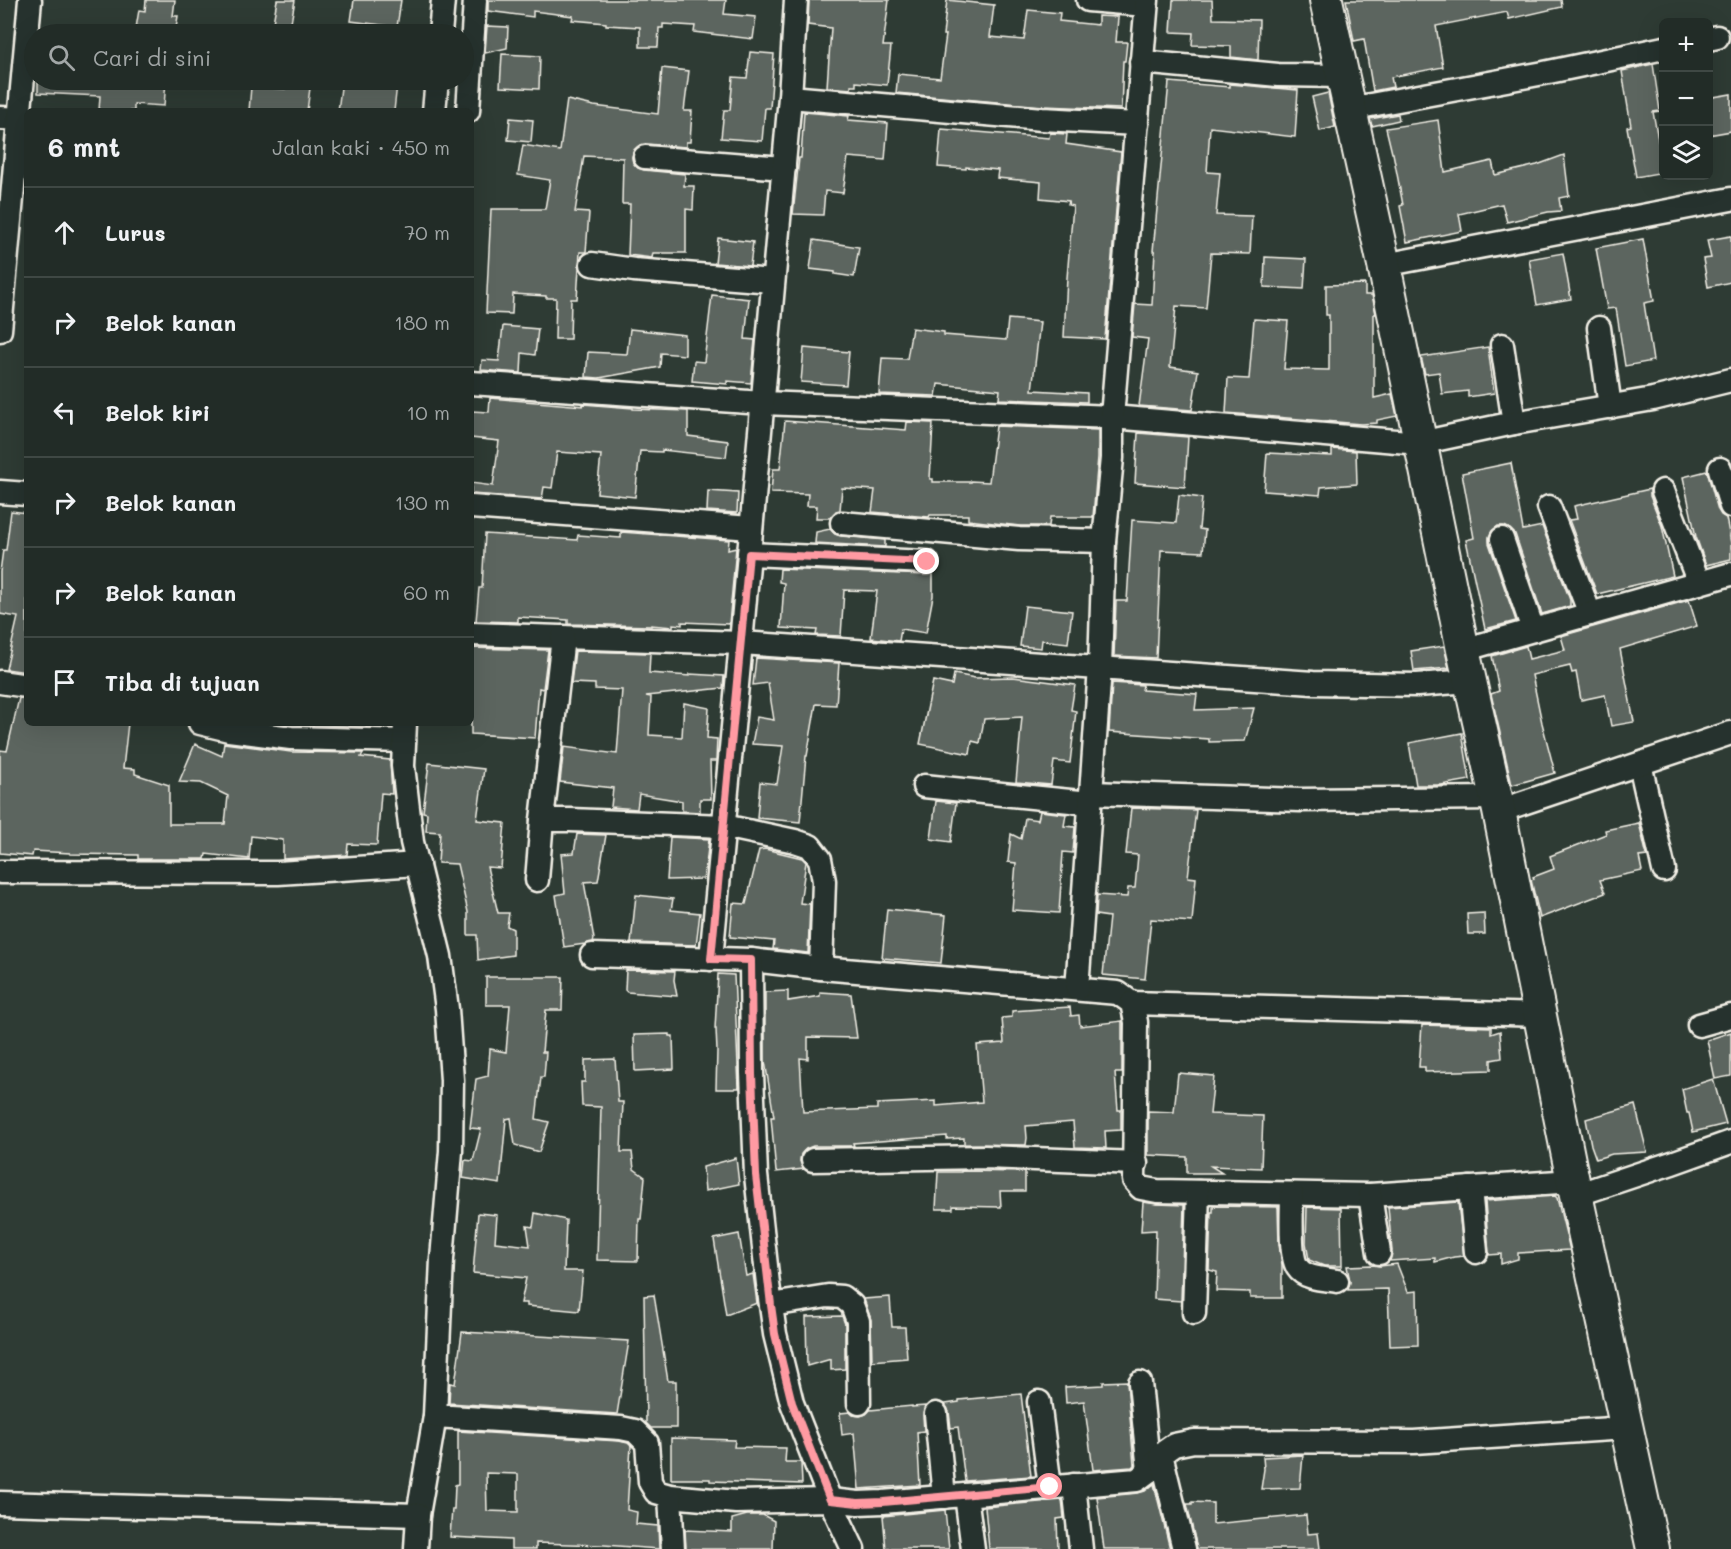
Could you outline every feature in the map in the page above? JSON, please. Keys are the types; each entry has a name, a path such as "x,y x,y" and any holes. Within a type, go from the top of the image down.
{"street":[{"path":"27,24 30,0"},
{"path":"441,24 443,0"},
{"path":"473,24 475,0"},
{"path":"711,959 774,281 796,0"},
{"path":"1077,989 1100,668 1104,541 1112,458 1112,417 1146,3 1088,0"},
{"path":"1326,0 1384,265 1463,650 1498,805 1574,1188 1653,1549"},
{"path":"1349,109 1659,49"},
{"path":"0,330 1,301 17,243 16,119 24,51"},
{"path":"1142,62 1278,75 1342,76"},
{"path":"434,108 435,90"},
{"path":"468,108 469,90"},
{"path":"790,98 1042,120 1137,124"},
{"path":"645,157 784,168"},
{"path":"1384,265 1731,199"},
{"path":"592,264 634,270 774,281"},
{"path":"1599,328 1610,407"},
{"path":"1502,345 1514,423"},
{"path":"474,383 763,403 1112,417 1420,443 1514,423 1653,399 1731,380"},
{"path":"1720,469 1731,506"},
{"path":"1663,491 1699,583"},
{"path":"0,492 24,494"},
{"path":"474,507 751,528"},
{"path":"1549,507 1590,614"},
{"path":"842,523 1019,538 1104,541"},
{"path":"1502,539 1533,630"},
{"path":"749,554 927,562"},
{"path":"1463,650 1731,574"},
{"path":"474,634 741,643 1313,682 1417,685 1470,681"},
{"path":"537,880 563,637"},
{"path":"0,682 24,686"},
{"path":"212,726 291,738 405,732 403,766 412,842 440,956 447,1009 452,1080 451,1151 442,1259 435,1416 418,1515 416,1549"},
{"path":"924,786 1090,798 1498,805 1640,764 1731,733"},
{"path":"1640,764 1664,870"},
{"path":"542,820 724,826 810,846 820,859 824,881 821,968"},
{"path":"0,872 278,873 418,864"},
{"path":"592,955 751,960 1119,993 1132,1003 1539,1015"},
{"path":"751,960 756,1175 775,1334 792,1403 830,1500 853,1549"},
{"path":"1132,1003 1136,1022 1134,1180 1141,1188 1157,1191 1370,1195 1470,1188 1574,1188 1672,1163 1731,1142"},
{"path":"1699,1025 1731,1016"},
{"path":"813,1160 985,1157 1136,1163"},
{"path":"1470,1188 1476,1252"},
{"path":"1194,1313 1198,1192"},
{"path":"1292,1194 1293,1255 1298,1268 1308,1275 1337,1281"},
{"path":"1370,1195 1379,1253"},
{"path":"771,1305 828,1296 842,1298 852,1305 858,1321 859,1403"},
{"path":"1140,1383 1155,1463 1184,1549"},
{"path":"1039,1402 1050,1487"},
{"path":"936,1414 955,1496 973,1549"},
{"path":"435,1416 621,1428 635,1431 647,1443 650,1482 656,1492 670,1496 736,1502 830,1500 858,1503 1137,1479 1174,1445 1194,1441 1414,1443 1626,1428"},
{"path":"1074,1485 1081,1549"},
{"path":"670,1496 673,1549"},
{"path":"0,1503 418,1515"}],"building":[{"path":"146,0 175,0 173,16 178,16 177,24 137,24 139,10 145,11"},
{"path":"277,0 295,0 291,24 273,24"},
{"path":"354,0 401,0 397,24 351,21"},
{"path":"488,0 726,0 724,14 756,17 753,39 694,32 695,26 663,24 663,28 659,28 658,47 640,47 640,27 572,20 573,16 533,11 533,17 488,11"},
{"path":"809,0 889,0 883,46 891,46 887,85 856,82 856,86 851,86 851,89 827,87 831,28 808,25"},
{"path":"947,0 994,5 990,37 1024,40 1028,10 1060,13 1059,21 1098,25 1098,16 1118,17 1116,42 1127,42 1125,61 1123,61 1121,109 1043,106 896,93 898,74 940,78 946,35 943,35"},
{"path":"1173,0 1212,0 1213,19 1259,20 1258,60 1231,57 1231,46 1192,45 1193,33 1171,32"},
{"path":"1346,0 1561,0 1562,7 1509,19 1507,12 1436,26 1443,67 1391,77 1393,87 1373,91 1364,39 1354,41"},
{"path":"487,26 508,27 507,48 485,53"},
{"path":"750,52 774,54 770,108 765,108 762,141 721,138 724,110 730,110 733,77 747,78"},
{"path":"502,54 540,56 539,89 500,87"},
{"path":"1653,64 1659,104 1659,111 1653,112 1659,145 1659,173 1636,177 1627,127 1631,126 1622,71"},
{"path":"662,68 689,71 684,111 692,111 690,142 686,142 686,147 640,145 634,150 632,157 633,163 638,168 685,174 684,186 694,186 693,210 686,209 686,253 653,253 652,258 628,255 630,204 622,204 623,158 584,156 575,212 589,213 586,252 580,252 577,299 571,299 570,339 555,339 556,298 513,294 512,314 486,313 491,209 545,209 550,180 518,175 523,145 560,151 567,100 594,106 658,114"},
{"path":"1169,82 1298,90 1295,137 1210,127 1207,172 1220,173 1216,215 1252,216 1250,254 1211,253 1206,308 1176,306 1170,367 1198,371 1192,410 1139,406 1148,339 1132,337 1135,304 1152,305 1155,251 1153,251"},
{"path":"38,90 165,90 164,106 134,104 134,108 99,108 100,96 38,93"},
{"path":"251,90 310,90 307,108 249,108"},
{"path":"341,90 396,90 394,108 338,108"},
{"path":"1328,93 1335,127 1320,131 1312,97"},
{"path":"1731,94 1731,131 1713,134 1713,97"},
{"path":"804,112 849,116 848,120 888,123 885,160 848,157 843,193 825,191 823,215 793,214 799,158 801,158"},
{"path":"1398,114 1399,120 1372,126 1370,119"},
{"path":"510,118 533,120 531,142 508,140"},
{"path":"1438,120 1445,172 1492,161 1495,175 1537,165 1564,155 1569,196 1559,198 1561,211 1507,222 1502,204 1459,214 1462,231 1407,242 1400,206 1403,205 1386,128"},
{"path":"941,129 1049,138 1050,133 1067,134 1066,144 1121,152 1105,339 1064,337 1073,206 1068,205 1069,201 1040,198 1041,182 997,178 998,170 938,167"},
{"path":"1731,236 1731,282 1708,287 1703,259 1711,258 1707,240"},
{"path":"718,238 753,242 750,266 715,263"},
{"path":"1643,239 1654,301 1644,303 1653,361 1625,366 1616,308 1607,309 1596,248"},
{"path":"814,240 859,247 854,277 810,269"},
{"path":"1563,253 1571,299 1537,305 1529,259"},
{"path":"1265,257 1306,259 1304,289 1264,287"},
{"path":"1365,284 1365,295 1372,295 1376,314 1374,314 1374,398 1392,394 1397,416 1377,420 1377,423 1361,424 1226,413 1228,378 1249,379 1254,319 1288,321 1284,369 1329,370 1329,315 1326,315 1326,285"},
{"path":"712,295 749,299 745,339 755,340 751,383 727,381 727,384 692,381 694,361 704,362"},
{"path":"1008,319 1040,322 1032,390 1087,393 1087,402 999,399 1000,390 938,384 936,396 879,394 882,358 907,359 912,328 944,332 944,335 1006,340"},
{"path":"503,326 538,329 535,355 522,353 521,373 481,370 482,360 499,361"},
{"path":"630,329 685,335 685,355 661,353 660,367 599,378 586,377 588,352 627,354"},
{"path":"1488,347 1494,393 1468,397 1468,391 1442,394 1439,372 1425,374 1421,357"},
{"path":"804,348 849,352 846,385 801,382"},
{"path":"490,398 583,406 583,404 688,411 688,436 728,441 726,457 662,450 662,452 640,451 635,497 597,493 601,455 557,452 552,488 544,487 542,499 474,494 474,483 493,486 499,441 474,438 474,411 489,412"},
{"path":"785,421 906,430 907,422 933,423 930,479 933,479 933,482 989,482 996,426 1098,430 1093,517 1050,517 1049,526 1020,526 968,520 968,515 930,515 929,517 872,512 875,490 842,488 840,510 830,518 816,518 817,506 807,506 808,494 771,493 773,469 780,469"},
{"path":"1138,433 1188,437 1185,487 1135,483"},
{"path":"1332,449 1356,451 1357,484 1321,487 1320,495 1264,491 1267,453 1332,456"},
{"path":"1511,463 1523,530 1542,526 1570,600 1570,606 1542,614 1515,534 1504,526 1498,526 1492,531 1489,543 1516,621 1485,629 1466,540 1474,538 1462,473"},
{"path":"1707,471 1718,510 1726,518 1731,543 1731,559 1706,565 1696,537 1683,477"},
{"path":"1650,489 1650,496 1662,526 1673,576 1597,594 1569,520 1577,519 1574,506"},
{"path":"708,491 738,493 737,513 707,511"},
{"path":"1179,495 1202,498 1199,529 1205,530 1203,552 1161,550 1156,658 1114,656 1116,601 1127,601 1132,520 1176,523"},
{"path":"11,511 24,513 24,672 6,669 18,617 0,614 0,572 3,550 6,550"},
{"path":"830,529 841,536 885,540 885,547 815,543 816,532"},
{"path":"621,532 729,540 728,550 736,548 729,624 682,622 682,625 673,624 673,627 568,624 568,620 518,617 518,622 476,621 479,588 482,588 485,534 577,540 578,535 621,538"},
{"path":"780,569 933,574 933,596 926,633 901,629 899,641 871,638 877,591 844,590 841,636 816,635 817,630 781,628 784,583 779,582"},
{"path":"1689,600 1697,626 1620,649 1634,722 1611,726 1605,695 1581,700 1576,672 1572,673 1570,666 1532,675 1555,773 1512,785 1491,694 1499,691 1492,656 1526,646 1529,659 1565,650 1561,636"},
{"path":"1025,606 1072,611 1068,643 1042,640 1041,648 1020,646"},
{"path":"1444,646 1449,668 1414,671 1411,651"},
{"path":"474,648 548,650 543,689 539,688 535,738 471,734 471,726 474,726"},
{"path":"575,651 650,653 649,673 724,676 723,688 646,696 651,697 649,735 682,737 684,703 709,708 707,738 717,739 716,761 710,761 711,799 700,799 700,812 682,811 682,801 639,794 637,809 611,807 613,788 560,782 564,747 617,754 622,690 595,689 595,684 571,683"},
{"path":"756,658 839,663 836,705 816,704 806,756 800,822 757,818 760,782 777,784 783,746 752,744 757,717 774,720 768,683 753,685"},
{"path":"954,674 975,678 1013,677 1075,685 1071,710 1076,711 1070,763 1054,761 1051,785 1016,782 1022,717 984,719 980,743 972,741 970,754 920,744 933,681 952,685"},
{"path":"1112,683 1143,685 1142,690 1197,694 1195,710 1254,708 1245,741 1209,742 1209,739 1109,732"},
{"path":"19,698 24,699 24,726 128,726 123,768 135,769 135,774 169,785 169,824 225,824 228,796 201,783 179,782 195,744 222,756 224,743 291,752 363,753 361,757 390,760 392,794 381,793 377,845 348,844 347,855 283,859 283,840 251,836 249,859 206,854 205,859 138,859 138,855 33,851 32,856 0,853 0,750 7,751"},
{"path":"1462,733 1470,780 1441,785 1416,785 1409,743"},
{"path":"429,763 484,769 477,820 505,823 501,868 487,867 498,913 509,913 507,926 513,929 513,955 478,960 477,935 468,935 468,912 457,864 438,863 440,832 426,831 427,813 423,812"},
{"path":"936,801 956,803 951,842 931,839"},
{"path":"1131,808 1196,810 1188,877 1196,878 1192,922 1151,919 1145,979 1103,975 1109,917 1096,915 1097,895 1127,897 1128,888 1135,888 1138,855 1126,854"},
{"path":"1040,811 1066,814 1064,826 1075,827 1073,853 1063,852 1059,913 1012,910 1016,863 1008,862 1011,834 1021,839 1025,818 1038,820"},
{"path":"1639,823 1647,856 1639,857 1642,871 1600,880 1605,893 1540,918 1531,880 1534,879 1533,877 1554,869 1550,856 1606,834 1605,830"},
{"path":"577,834 606,835 598,881 584,882 593,942 564,947 556,895 565,893 561,854 574,853"},
{"path":"670,837 709,839 703,879 667,880"},
{"path":"765,849 802,858 806,862 800,903 810,904 808,953 773,949 774,941 730,937 733,903 746,904 759,850"},
{"path":"636,895 673,899 671,910 700,913 696,945 631,943"},
{"path":"887,909 946,915 941,963 882,958"},
{"path":"1484,913 1485,934 1468,934 1467,914"},
{"path":"626,970 675,971 677,996 627,992 625,990"},
{"path":"718,974 734,975 739,1088 735,1089 716,1089 715,1029"},
{"path":"486,977 563,977 562,1010 546,1010 542,1052 546,1052 544,1077 541,1077 536,1119 549,1122 539,1152 515,1145 511,1118 506,1119 500,1184 463,1178 465,1160 473,1161 481,1129 470,1128 476,1079 488,1076 490,1049 506,1052 510,1005 486,1005"},
{"path":"788,991 788,1001 820,996 820,992 851,994 857,1038 808,1037 808,1059 800,1058 803,1112 877,1109 877,1104 936,1101 936,1106 982,1102 977,1045 1004,1043 1002,1018 1012,1017 1012,1011 1070,1007 1071,1016 1079,1015 1080,1026 1122,1021 1122,1073 1115,1073 1118,1110 1121,1110 1121,1130 1105,1131 1106,1148 1075,1147 1073,1122 1026,1126 1026,1145 964,1144 964,1138 947,1139 947,1136 853,1143 854,1146 813,1146 801,1154 800,1161 804,1169 776,1172 771,1117 774,1117 765,1061 765,992"},
{"path":"1422,1025 1491,1027 1491,1034 1500,1031 1502,1058 1491,1060 1491,1070 1425,1072 1425,1067 1419,1067"},
{"path":"1731,1032 1731,1076 1715,1079 1707,1040"},
{"path":"669,1034 673,1036 674,1069 635,1071 634,1035"},
{"path":"615,1059 618,1102 623,1102 621,1152 632,1152 634,1169 645,1177 641,1219 639,1219 638,1261 597,1260 601,1107 582,1106 581,1082 585,1082 585,1060"},
{"path":"1178,1073 1214,1076 1210,1114 1263,1116 1261,1168 1211,1166 1222,1173 1187,1173 1187,1157 1148,1155 1148,1111 1174,1112"},
{"path":"1713,1079 1726,1124 1693,1132 1682,1089"},
{"path":"1635,1105 1647,1152 1612,1154 1596,1159 1586,1119"},
{"path":"736,1158 739,1184 705,1191 703,1167"},
{"path":"938,1172 1025,1172 1025,1191 1000,1191 1001,1207 953,1206 953,1209 936,1209"},
{"path":"1555,1196 1570,1250 1518,1253 1518,1259 1501,1264 1501,1254 1489,1255 1485,1201"},
{"path":"1143,1202 1184,1205 1181,1301 1154,1299 1156,1230 1141,1231"},
{"path":"1458,1202 1464,1256 1435,1262 1435,1258 1390,1261 1392,1251 1388,1207"},
{"path":"1213,1206 1278,1207 1282,1298 1250,1298 1250,1292 1216,1291 1217,1272 1209,1270"},
{"path":"1307,1207 1341,1208 1342,1266 1324,1266 1309,1260 1306,1243"},
{"path":"478,1213 497,1215 495,1242 530,1246 527,1226 533,1227 535,1213 566,1220 564,1271 583,1271 579,1311 527,1306 527,1303 521,1303 526,1278 473,1273"},
{"path":"739,1234 746,1276 753,1274 757,1303 726,1315 714,1239"},
{"path":"1397,1264 1408,1292 1417,1291 1418,1345 1390,1346 1388,1289 1348,1290 1350,1282 1347,1266"},
{"path":"654,1295 668,1381 676,1381 676,1428 651,1428 646,1423 644,1296"},
{"path":"890,1297 892,1327 905,1327 907,1358 872,1361 871,1320 864,1299"},
{"path":"842,1316 845,1324 845,1369 831,1370 831,1359 807,1366 806,1317"},
{"path":"462,1332 629,1341 617,1414 449,1403 450,1383 455,1384"},
{"path":"1127,1381 1134,1465 1093,1470 1084,1401 1066,1403 1065,1387"},
{"path":"1021,1394 1031,1476 965,1481 958,1427 951,1428 949,1412 945,1404 959,1402 959,1400"},
{"path":"925,1406 924,1431 917,1432 920,1485 859,1489 854,1433 842,1435 840,1413 850,1412 860,1416 870,1410"},
{"path":"458,1431 628,1443 631,1446 627,1510 637,1512 636,1524 658,1526 659,1549 536,1543 536,1549 511,1549 511,1540 450,1537 455,1485 458,1484","holes":["486,1473 518,1474 518,1512 487,1511"]},
{"path":"671,1438 735,1440 734,1447 786,1448 785,1462 801,1462 802,1484 671,1479"},
{"path":"1303,1455 1300,1488 1261,1489 1263,1457"},
{"path":"1154,1484 1170,1549 1104,1549 1097,1497 1138,1493"},
{"path":"1062,1500 1064,1518 1057,1519 1058,1549 989,1549 985,1507"},
{"path":"1192,1502 1213,1503 1213,1524 1306,1515 1308,1534 1318,1533 1320,1549 1197,1549 1187,1504 1192,1504"},
{"path":"945,1510 949,1549 886,1549 883,1516"},
{"path":"747,1515 763,1515 774,1521 773,1549 686,1549 685,1530 732,1532 732,1519"}],"route":[{"path":"927,562 749,554 711,959 751,960 756,1175 775,1334 792,1403 830,1500 858,1503 883,1502 1050,1487"}]}
